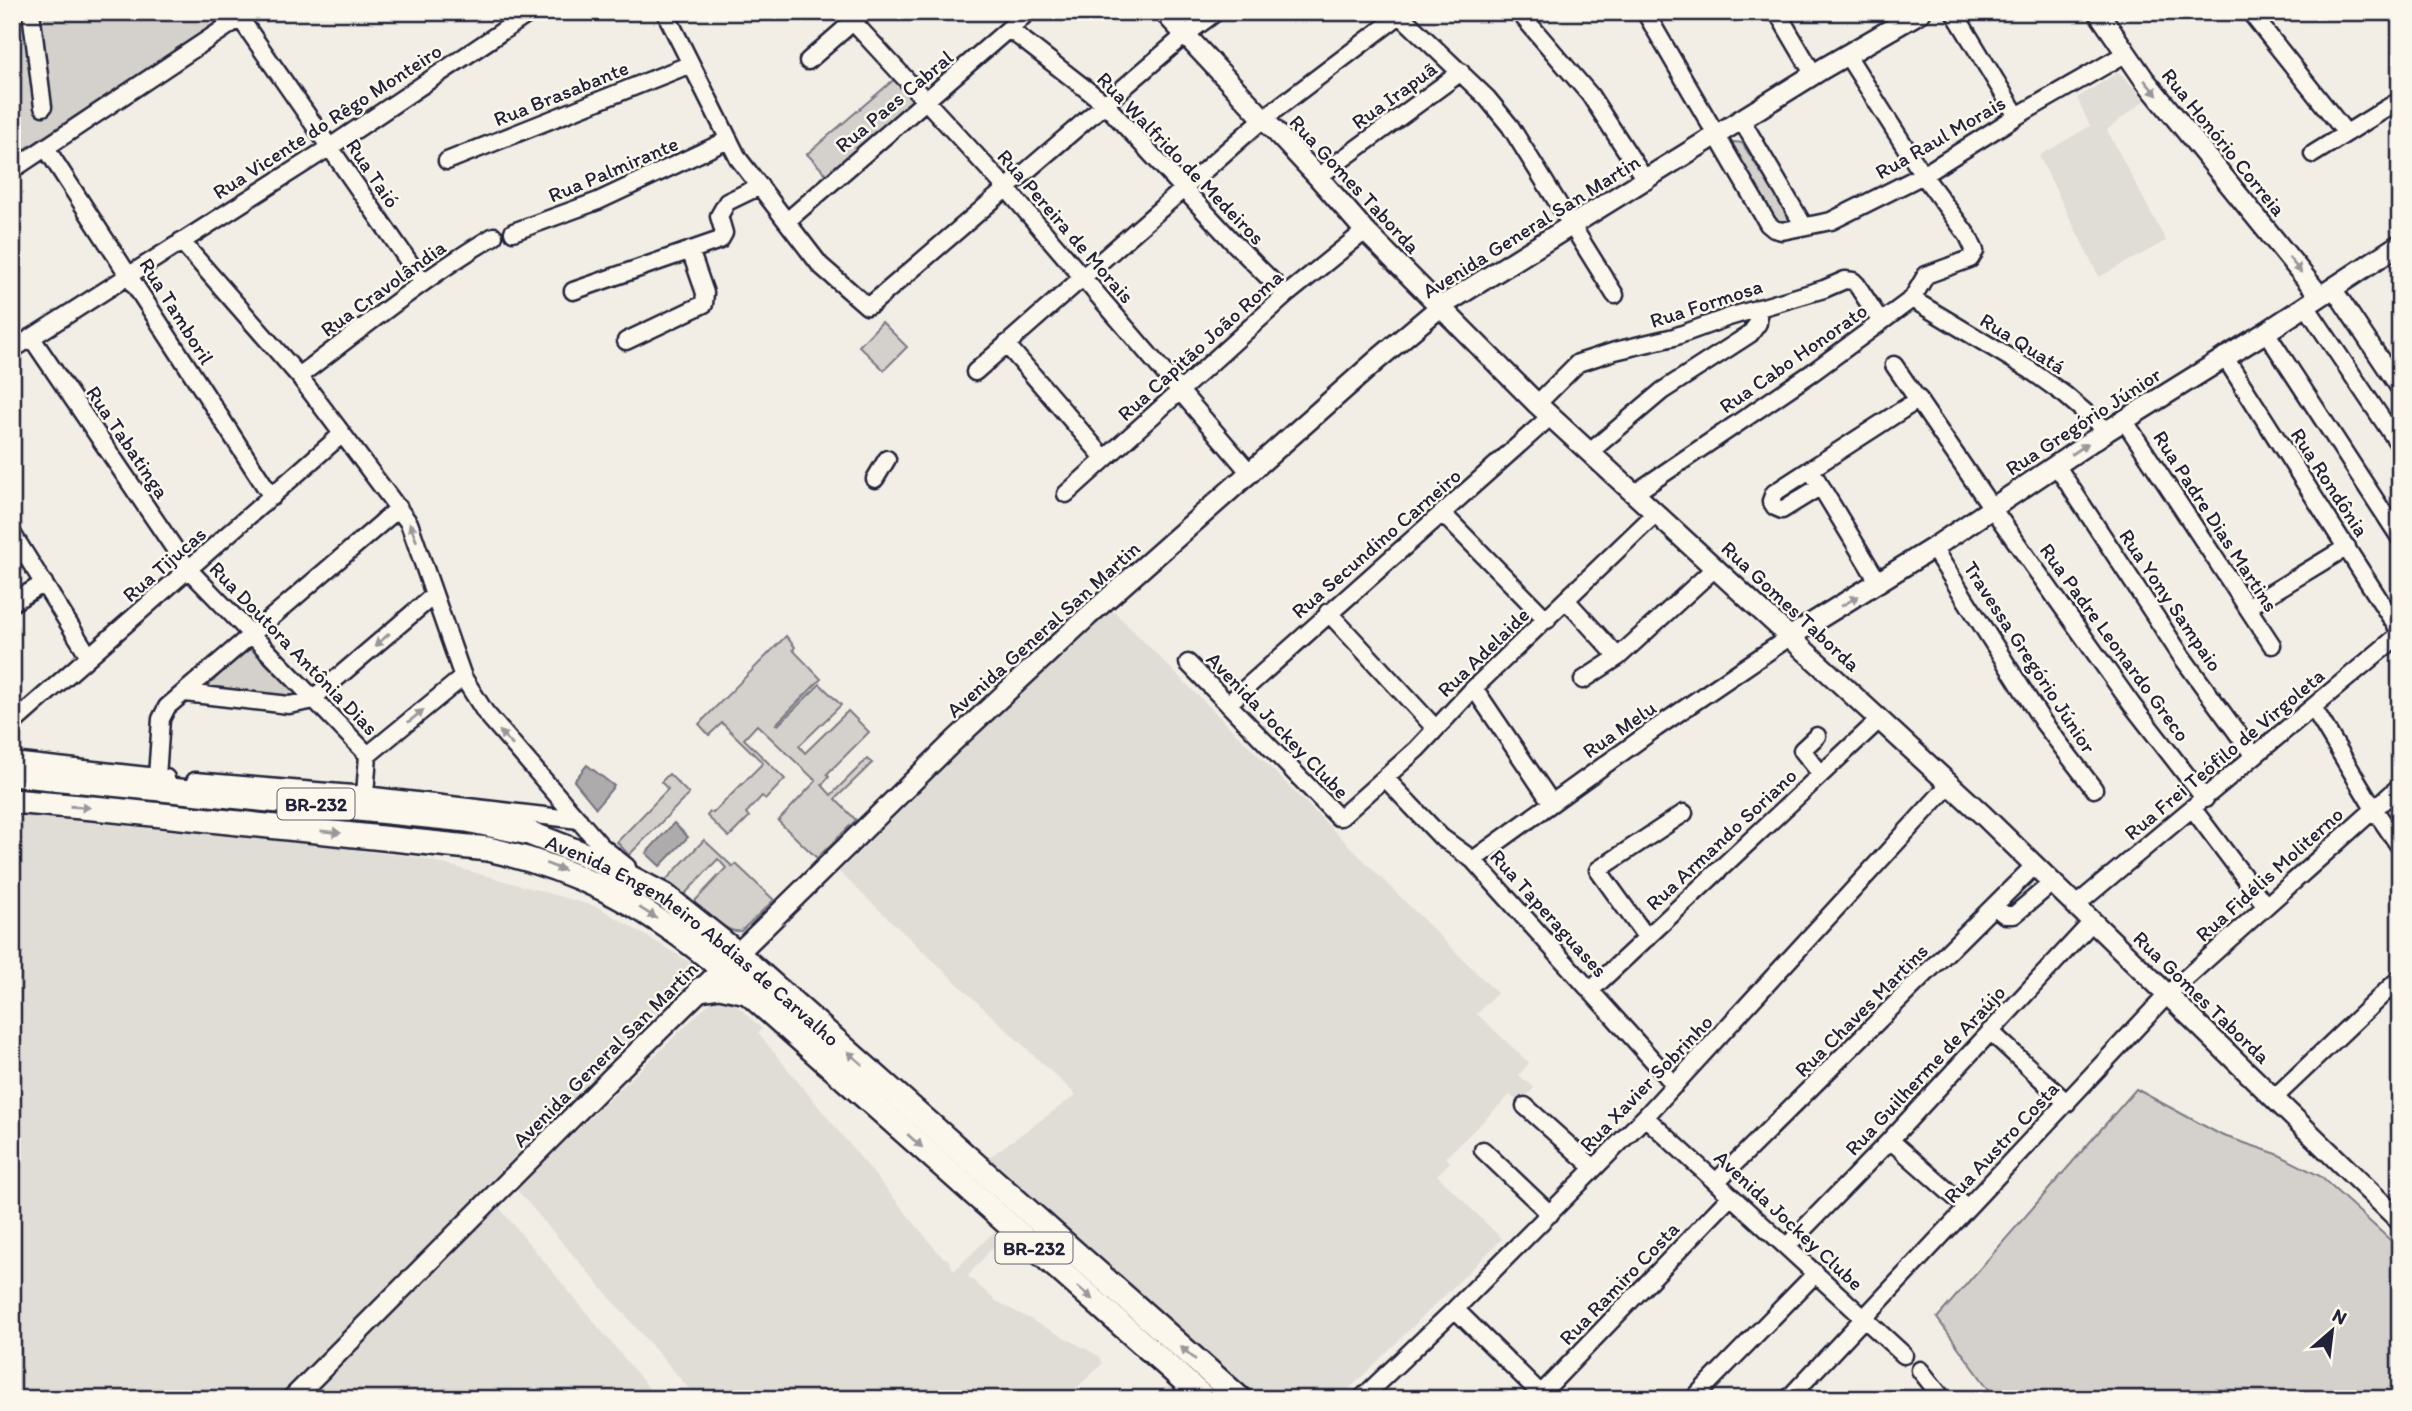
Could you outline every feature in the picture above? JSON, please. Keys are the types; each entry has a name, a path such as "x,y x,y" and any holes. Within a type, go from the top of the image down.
{"highway":[{"name":"Avenida Engenheiro Abdias de Carvalho","path":"12,774 467,820 529,833 591,857 636,888 671,901 722,958"},
{"name":"Avenida Engenheiro Abdias de Carvalho","path":"12,801 104,808 488,849 533,859 604,867 649,913 722,958 907,1103 1240,1399"},
{"path":"722,958 754,983"},
{"path":"722,958 820,1073 837,1085 865,1096 907,1103"},
{"name":"Avenida Engenheiro Abdias de Carvalho","path":"754,983 865,1096 1205,1399"}],"main road":[{"name":"Rua Gomes Taborda","path":"1164,12 1365,231 1544,410 1983,816 2274,1098 2397,1213"},
{"name":"Avenida General San Martin","path":"292,1399 722,958 1088,616 1251,474 1377,359 1440,307 1814,75 1921,12"},
{"name":"Rua Honório Correia","path":"2098,12 2125,54 2320,297"},
{"name":"Rua Gregório Júnior","path":"1791,636 1879,583 2107,431 2400,244"}],"street":[{"path":"31,12 43,107"},
{"name":"Rua Vicente do Rêgo Monteiro","path":"12,350 330,147 531,12"},
{"path":"665,12 738,158 820,265 863,305 869,306 1104,103 1216,12"},
{"name":"Rua Paes Cabral","path":"787,221 1028,12"},
{"path":"1519,12 1590,95 1646,181"},
{"path":"1645,12 1716,137"},
{"path":"1777,12 1814,75"},
{"path":"1954,12 2017,116"},
{"path":"2250,12 2346,133"},
{"path":"975,372 1263,119 1400,13 1487,98 1510,126 1615,295"},
{"path":"12,170 244,15"},
{"name":"Rua Taió","path":"244,15 423,282"},
{"path":"808,61 853,15"},
{"name":"Rua Pereira de Morais","path":"853,15 1084,277 1251,474"},
{"name":"Rua Walfrido de Medeiros","path":"1009,29 1104,103 1286,295"},
{"name":"Rua Raul Morais","path":"1716,137 1768,224 1782,231 1831,220 1923,175 2017,116 2125,54"},
{"path":"1847,55 1923,175"},
{"name":"Rua Brasabante","path":"447,161 691,64"},
{"name":"Rua Irapuã","path":"1318,177 1461,72"},
{"path":"2313,154 2400,100"},
{"path":"1741,121 1804,226"},
{"name":"Rua Palmirante","path":"513,232 598,201 728,140"},
{"name":"Rua Tamboril","path":"46,148 272,497"},
{"name":"Rua Cabo Honorato","path":"1635,493 1813,372 1912,299 1926,275 1970,259 1975,251 1968,236 1923,175"},
{"path":"573,290 723,239 719,216 723,207 760,186"},
{"name":"Rua Capitão João Roma","path":"1066,494 1286,295 1365,231"},
{"name":"Rua Cravolândia","path":"299,376 423,282 494,236"},
{"path":"181,241 299,376 410,523 463,677 495,726 579,820 604,867 671,901"},
{"path":"626,341 704,304 705,293 690,250"},
{"name":"Rua Formosa","path":"1544,410 1578,363 1686,334 1758,307 1850,280 1857,285 1881,322"},
{"path":"2320,297 2400,389"},
{"path":"2320,297 2400,446"},
{"name":"Rua Quatá","path":"1912,299 2030,370 2065,395 2107,431"},
{"path":"1591,452 1662,391 1750,334 1758,323 1758,307"},
{"path":"2266,332 2400,538"},
{"name":"Rua Tabatinga","path":"32,337 189,570"},
{"path":"1006,345 1105,459"},
{"name":"Rua Rondônia","path":"2224,356 2400,633"},
{"name":"Rua Padre Leonardo Greco","path":"1894,365 2132,705 2266,906"},
{"path":"1821,486 1782,510 1775,507 1771,501 1774,494 1919,399"},
{"name":"Rua Secundino Carneiro","path":"1228,703 1442,513 1544,410"},
{"name":"Rua Padre Dias Martins","path":"2124,420 2272,645"},
{"name":"Rua Tijucas","path":"12,724 341,435"},
{"path":"875,479 887,459"},
{"name":"Rua Yony Sampaio","path":"2056,465 2182,657 2254,756"},
{"path":"1811,471 1879,583"},
{"path":"157,777 162,715 172,702 399,508"},
{"path":"1442,513 1547,620"},
{"name":"Rua Adelaide","path":"1338,817 1343,816 1417,749 1474,688 1656,513"},
{"path":"12,533 89,656"},
{"path":"2248,607 2347,547"},
{"name":"Travessa Gregório Júnior","path":"1933,548 2043,722 2094,789"},
{"path":"1583,680 1618,657 1716,567"},
{"name":"Rua Doutora Antônia Dias","path":"189,570 368,755"},
{"path":"12,603 44,583"},
{"path":"184,693 289,705 313,700 434,596"},
{"path":"1567,601 1618,657"},
{"path":"1328,612 1435,728"},
{"name":"Rua Frei Teófilo de Virgoleta","path":"2075,906 2400,633"},
{"name":"Rua Melu","path":"1473,860 1551,802 1791,636"},
{"name":"Avenida Jockey Clube","path":"1188,663 1338,817"},
{"name":"Rua Doutora Antônia Dias","path":"365,795 368,755 463,677"},
{"path":"1474,688 1551,802"},
{"path":"2313,707 2400,847"},
{"name":"Rua Armando Soriano","path":"1591,990 1879,720"},
{"path":"1818,736 1802,750 1821,774"},
{"path":"12,761 365,795 579,820"},
{"name":"Rua Taperaguases","path":"1385,778 1441,837 1473,860 1675,1084"},
{"name":"Rua Xavier Sobrinho","path":"1361,1399 1455,1309 1645,1117 1948,785"},
{"name":"Rua Fidélis Moliterno","path":"2168,995 2400,786"},
{"path":"538,815 551,806 554,796 552,788"},
{"path":"1647,938 1598,870 1685,813"},
{"name":"Rua Chaves Martins","path":"1716,1182 2034,866"},
{"path":"1995,907 2005,915 2014,915 2052,883"},
{"name":"Rua Guilherme de Araújo","path":"1787,1245 1890,1140 2092,922"},
{"path":"2274,1098 2400,978"},
{"name":"Rua Austro Costa","path":"1787,1399 2168,995"},
{"path":"1990,1031 2067,1102"},
{"path":"1525,1107 1594,1168"},
{"name":"Avenida Jockey Clube","path":"1645,1117 1904,1355"},
{"path":"1890,1140 1967,1208"},
{"path":"1483,1150 1550,1214"},
{"name":"Rua Ramiro Costa","path":"1541,1397 1731,1196"},
{"path":"1693,1399 1816,1273"},
{"path":"1455,1309 1541,1397"},
{"path":"1920,1370 1943,1399"}],"shaded area":[{"path":"12,12 232,12 12,158"},
{"path":"2119,72 2145,100 2107,130 2166,241 2099,277 2039,156 2090,126 2077,98"},
{"path":"897,77 920,102 831,179 807,154"},
{"path":"1735,142 1742,143 1788,214 1789,220 1785,224 1776,220 1730,150 1730,145"},
{"path":"882,322 907,347 884,370 859,346"},
{"path":"1108,606 1497,993 1477,1014 1529,1063 1519,1075 1534,1088 1520,1103 1510,1095 1446,1157 1450,1162 1437,1175 1502,1239 1339,1399 1255,1399 988,1158 1076,1095 839,872"},
{"path":"786,636 795,647 793,650 821,679 776,724 820,684 841,705 799,746 805,753 848,711 869,732 827,774 829,777 822,785 831,795 867,759 872,763 835,799 856,820 817,858 778,821 816,781 757,725 744,739 785,779 766,799 762,796 746,813 749,817 729,837 707,816 763,763 722,723 709,735 699,724"},
{"path":"247,649 253,651 295,693 294,699 205,688"},
{"path":"587,765 614,786 596,808 574,781"},
{"path":"669,774 689,794 629,855 617,842 668,789 661,782"},
{"path":"12,815 422,858 598,907 691,963 696,970 276,1399 12,1399"},
{"path":"674,823 688,837 660,866 646,853"},
{"path":"704,840 733,867 736,864 774,900 741,931 723,926 693,903 726,868 718,859 681,898 662,884"},
{"path":"717,996 730,999 762,1029 758,1033 942,1257 948,1259 954,1271 995,1231 1001,1238 968,1276 996,1301 1099,1356 1102,1364 1065,1399 698,1399 516,1189"},
{"path":"2136,1089 2221,1135 2277,1154 2320,1176 2400,1249 2400,1399 1996,1399 1937,1318"},
{"path":"497,1205 658,1399 304,1399"}]}
